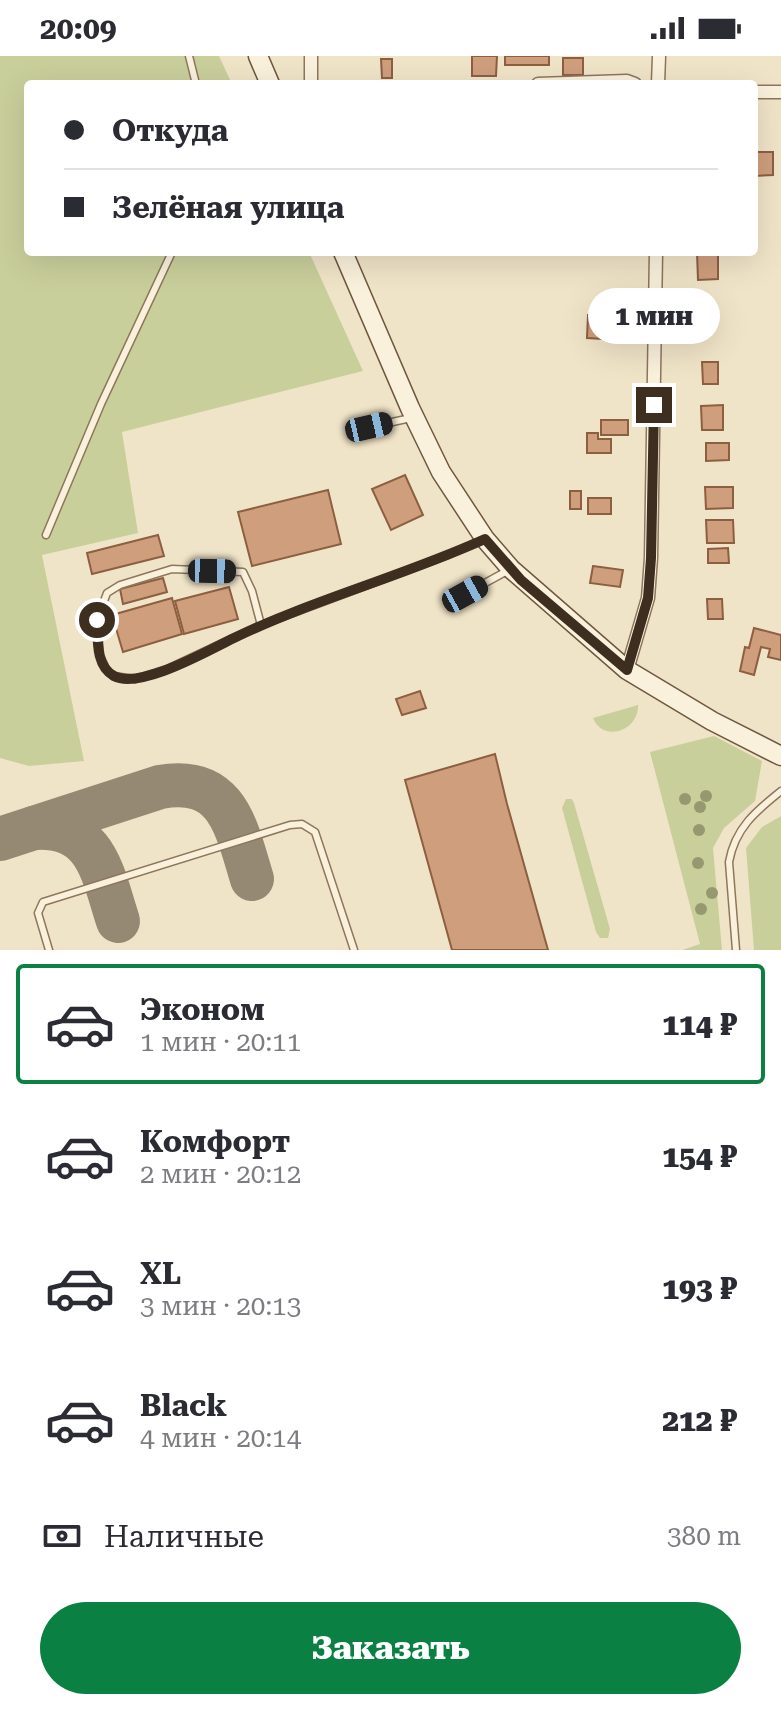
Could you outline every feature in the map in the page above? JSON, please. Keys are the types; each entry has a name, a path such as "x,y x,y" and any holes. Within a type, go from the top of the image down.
{"main road":[{"path":"258,56 268,80"},
{"path":"345,256 441,472 485,539 511,569 627,670 712,721 781,756"}],"street":[{"path":"311,56 311,80"},
{"path":"658,80 659,56"},
{"path":"758,92 781,92"},
{"path":"627,670 648,598 651,558 656,256"}],"lane":[{"path":"189,56 195,80"},
{"path":"46,535 101,404 170,256"},
{"path":"369,427 414,417"},
{"path":"261,625 252,591 243,572 172,569 120,585 107,593 97,620 100,656 106,669 113,676 135,679 167,669 261,625 485,539"},
{"path":"465,594 511,569"},
{"path":"736,950 729,862 731,849 749,817 781,791"},
{"path":"49,950 38,913 43,902 252,836 302,824 315,832 354,950"}],"green space":[{"path":"0,56 219,56 230,80 24,80 24,256 311,256 363,371 122,432 138,533 42,555 84,761 29,766 0,758"},
{"path":"638,705 633,722 620,731 604,730 593,718"},
{"path":"714,736 762,761 755,801 724,828 713,848 722,950 682,950 700,944 650,752"},
{"path":"566,799 572,799 574,803 610,929 608,938 600,938 596,932 562,808"},
{"path":"781,816 781,950 754,950 746,848 762,827"}],"building":[{"path":"472,56 497,56 496,76 472,76"},
{"path":"505,56 549,56 549,65 505,65"},
{"path":"563,58 583,58 583,75 563,75"},
{"path":"381,59 392,59 392,78 382,78"},
{"path":"758,152 773,152 773,175 758,176"},
{"path":"697,256 718,256 718,279 698,280"},
{"path":"588,315 603,315 603,321 612,321 612,334 603,334 603,339 587,338"},
{"path":"702,362 718,362 718,384 703,384"},
{"path":"723,405 723,430 702,430 701,406"},
{"path":"601,420 628,420 628,435 601,435"},
{"path":"587,433 598,433 598,439 611,439 611,453 587,453"},
{"path":"706,443 729,443 729,460 706,461"},
{"path":"405,475 423,515 391,530 372,489"},
{"path":"705,487 733,487 733,508 706,509"},
{"path":"328,490 341,544 252,566 238,512"},
{"path":"570,491 581,491 581,509 570,509"},
{"path":"588,498 611,498 611,514 588,514"},
{"path":"706,520 733,520 734,543 707,543"},
{"path":"158,535 164,556 92,574 87,553"},
{"path":"728,548 729,563 708,563 708,549"},
{"path":"593,566 623,570 620,587 590,583"},
{"path":"163,578 167,592 123,604 120,589"},
{"path":"229,587 238,619 184,634 175,601"},
{"path":"172,598 182,634 123,652 112,615"},
{"path":"707,599 722,599 723,619 708,619"},
{"path":"754,628 781,635 781,660 768,657 770,649 761,647 754,675 740,671 745,647 749,648"},
{"path":"420,691 426,708 402,715 396,699"},
{"path":"495,754 548,950 452,950 405,780"}],"taxiway":[{"path":"0,839 160,787 183,785 201,789 215,797 226,809 252,879"},
{"path":"34,828 55,829 71,834 84,843 101,869 118,921"}],"route":[{"path":"97,620 100,656 106,669 113,676 135,679 167,669 261,625 485,539 521,580 627,670 648,598 654,405"}]}
